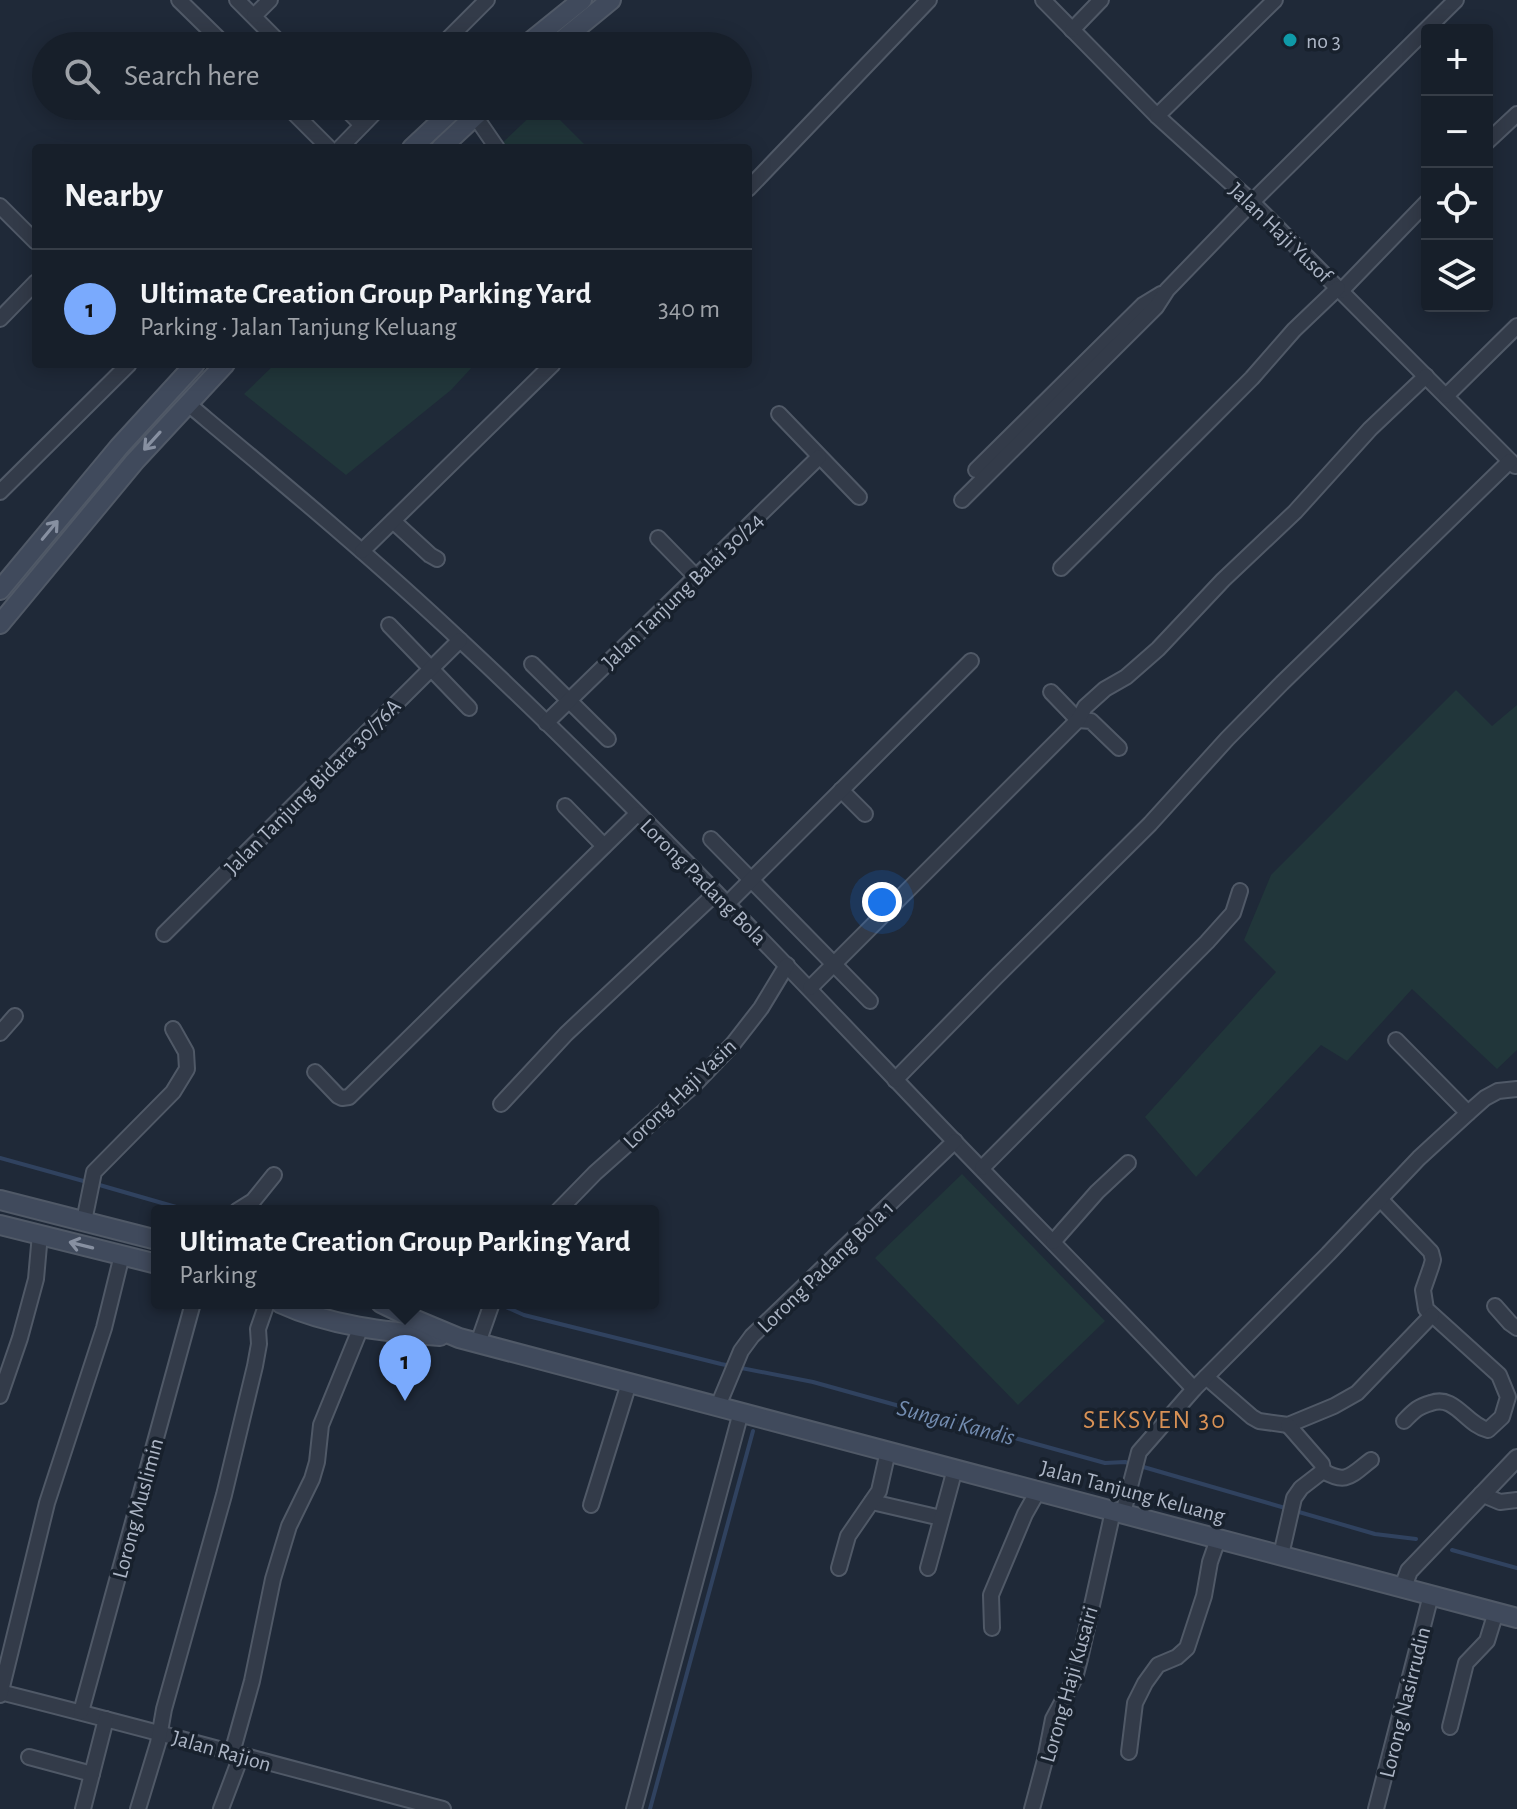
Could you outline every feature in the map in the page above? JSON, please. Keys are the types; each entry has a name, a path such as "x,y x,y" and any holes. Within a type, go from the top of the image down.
{"main road":[{"path":"542,32 582,0"},
{"path":"572,32 611,0"},
{"path":"416,144 442,120"},
{"path":"445,144 471,120"},
{"path":"0,590 119,447 191,368"},
{"path":"0,624 135,461 221,368"},
{"path":"23,561 40,576"},
{"path":"0,1200 84,1214 151,1238"},
{"path":"0,1225 151,1262"},
{"name":"Jalan Tanjung Keluang","path":"296,1309 332,1322 459,1338 1517,1618"},
{"name":"Jalan Tanjung Keluang","path":"394,1309 459,1338"}],"street":[{"path":"179,0 212,32"},
{"path":"237,0 269,32"},
{"path":"254,16 270,0"},
{"path":"455,32 487,0"},
{"path":"752,185 929,0"},
{"name":"Jalan Haji Yusof","path":"1043,0 1157,116 1252,202 1514,464"},
{"path":"1072,30 1101,0"},
{"path":"1157,116 1275,0"},
{"path":"962,500 1156,307 1167,290 1252,202 1456,0"},
{"path":"1493,136 1517,114"},
{"path":"301,120 325,144"},
{"path":"357,120 362,125"},
{"path":"344,144 367,120"},
{"path":"485,120 495,144"},
{"path":"0,206 32,238"},
{"path":"1061,568 1252,378 1294,330 1421,208"},
{"path":"0,319 32,286"},
{"path":"976,470 1143,305 1167,290"},
{"path":"1446,396 1517,326"},
{"path":"0,492 125,368"},
{"path":"362,551 549,368"},
{"path":"810,988 1078,720 1085,707 1158,649 1223,580 1295,512 1370,429 1426,376"},
{"name":"Lorong Padang Bola","path":"187,403 362,551 546,723 810,988 1194,1389"},
{"path":"779,414 859,497"},
{"name":"Jalan Tanjung Balai 30/24","path":"546,723 819,457"},
{"path":"895,1080 1150,824 1282,683 1514,464"},
{"path":"393,521 437,559"},
{"path":"658,538 696,577"},
{"path":"389,625 469,708"},
{"name":"Jalan Tanjung Bidara 30/76A","path":"164,934 460,640"},
{"path":"501,1104 566,1034 722,898 751,880 971,661"},
{"path":"532,664 608,739"},
{"path":"1051,692 1078,720 1091,721 1119,748"},
{"path":"841,790 865,814"},
{"path":"565,806 604,846"},
{"path":"315,1072 338,1096 349,1097 637,814"},
{"path":"711,839 870,1001"},
{"path":"982,1168 1207,942 1233,913 1240,891"},
{"name":"Lorong Haji Yasin","path":"564,1205 695,1084 733,1044 761,1008 787,965"},
{"path":"0,1033 15,1016"},
{"path":"84,1214 94,1172 173,1092 187,1069 186,1052 173,1029"},
{"path":"1396,1040 1468,1113"},
{"path":"1194,1389 1419,1158 1485,1098 1498,1091 1517,1089"},
{"name":"Lorong Padang Bola 1","path":"718,1406 741,1351 763,1325 955,1141"},
{"path":"1053,1242 1097,1192 1128,1163"},
{"path":"247,1205 274,1175"},
{"path":"1381,1200 1431,1252 1433,1260 1423,1290 1426,1309 1499,1375 1508,1397 1502,1417 1488,1430 1476,1426 1447,1401 1439,1400 1417,1407 1404,1421"},
{"path":"0,1396 36,1279 40,1234"},
{"path":"0,1693 47,1503 104,1328 122,1255"},
{"path":"1495,1306 1517,1328"},
{"name":"Lorong Muslimin","path":"81,1712 191,1309"},
{"path":"138,1809 224,1495 255,1366 258,1329 265,1309"},
{"path":"478,1343 489,1309"},
{"path":"1206,1377 1252,1417 1288,1425 1322,1412 1357,1393 1432,1315"},
{"path":"221,1809 236,1755 273,1579 289,1526 312,1479 321,1425 361,1327"},
{"path":"591,1505 629,1383"},
{"name":"Lorong Haji Kusairi","path":"1032,1809 1053,1719 1075,1678 1118,1512 1130,1486 1139,1452 1194,1389"},
{"path":"634,1809 741,1412"},
{"path":"1288,1425 1322,1464 1323,1471"},
{"path":"839,1568 848,1536 879,1491 888,1451"},
{"path":"1403,1587 1409,1571 1517,1458"},
{"path":"1323,1471 1343,1479 1371,1460"},
{"path":"928,1568 955,1469"},
{"path":"1281,1555 1294,1498 1301,1488 1323,1471"},
{"path":"992,1628 991,1595 1038,1491"},
{"path":"1481,1494 1500,1502 1517,1500"},
{"path":"872,1502 941,1518"},
{"path":"1129,1752 1135,1703 1145,1683 1158,1665 1177,1657 1187,1648 1218,1539"},
{"name":"Lorong Nasirrudin","path":"1376,1809 1431,1595"},
{"path":"1450,1727 1466,1663 1484,1646 1496,1612"},
{"name":"Jalan Rajion","path":"0,1693 106,1719 159,1738 443,1809"},
{"path":"83,1809 106,1719"},
{"path":"29,1757 92,1774"}],"green space":[{"path":"526,120 560,120 584,144 501,144"},
{"path":"271,368 471,368 451,390 346,475 244,394"},
{"path":"1456,690 1492,726 1517,705 1517,1050 1497,1069 1412,989 1347,1061 1321,1045 1196,1177 1145,1117 1276,972 1244,940 1271,875"},
{"path":"962,1174 1105,1321 1018,1405 875,1258"}],"waterway":[{"name":"Sungai Kandis","path":"0,1158 87,1182"},
{"name":"Sungai Kandis","path":"96,1184 169,1205"},
{"name":"Sungai Kandis","path":"510,1309 721,1364 813,1382 1105,1463 1132,1464"},
{"path":"650,1809 753,1431"},
{"name":"Sungai Kandis","path":"1140,1466 1375,1534 1416,1539"},
{"name":"Sungai Kandis","path":"1452,1550 1517,1568"}],"place":[{"name":"no 3","path":"1290,40"},
{"name":"Ultimate Creation Group Parking Yard","path":"405,1401"}],"district":[{"name":"SEKSYEN 30","path":"1155,1419"}]}
